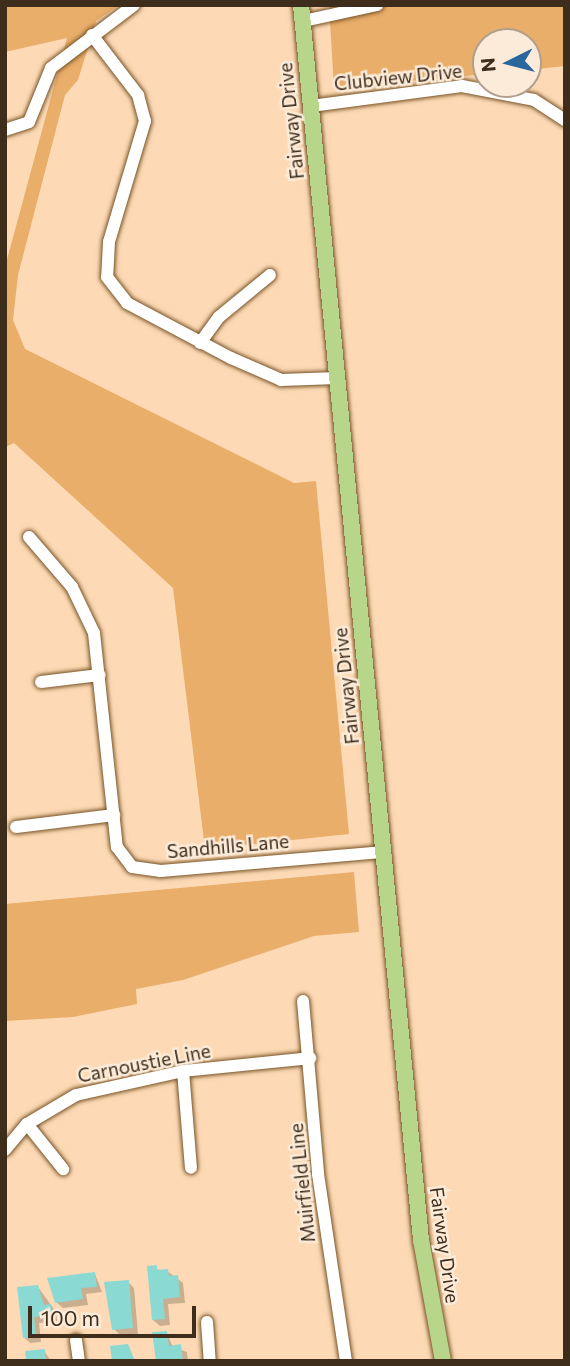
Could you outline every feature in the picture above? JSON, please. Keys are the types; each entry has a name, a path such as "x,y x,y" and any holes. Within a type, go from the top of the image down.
{"main road":[{"name":"Fairway Drive","path":"302,13 421,1240 443,1361"}],"street":[{"path":"5,130 29,121 51,68 134,5"},
{"path":"302,13 377,5"},
{"path":"92,35 138,95 145,121 109,242 107,276 127,303 200,343 281,380 337,378"},
{"name":"Clubview Drive","path":"311,106 462,86 534,100 565,120"},
{"path":"200,343 219,317 270,275"},
{"name":"Sandhills Lane","path":"29,537 72,587 93,632 100,675 117,847 132,867 161,871 384,852"},
{"path":"41,682 100,675"},
{"path":"16,827 114,815"},
{"name":"Muirfield Line","path":"303,1001 318,1174 346,1361"},
{"name":"Carnoustie Line","path":"5,1150 27,1124 76,1095 183,1071 310,1058"},
{"path":"183,1071 191,1168"},
{"path":"27,1124 63,1169"},
{"path":"207,1322 210,1361"},
{"path":"76,1340 79,1361"}],"shaded area":[{"path":"5,5 119,5 96,21 78,80 65,95 18,275 13,320 25,349 294,483 316,481 349,834 205,849 173,588 14,443 5,447 5,267 67,38 5,52"},
{"path":"329,5 565,5 565,66 542,68 542,28 472,28 472,75 334,88"},
{"path":"354,872 359,932 314,936 183,980 136,989 137,1004 73,1017 5,1021 5,904"}],"building":[{"path":"157,1265 157,1270 168,1269 169,1276 178,1275 180,1297 163,1299 165,1319 152,1320 147,1266"},
{"path":"95,1272 97,1287 81,1288 83,1299 55,1303 47,1278"},
{"path":"129,1280 133,1328 112,1330 104,1282"},
{"path":"38,1285 44,1305 51,1304 52,1316 34,1317 36,1337 23,1338 17,1287"},
{"path":"167,1331 169,1346 181,1344 183,1361 156,1361 152,1332"},
{"path":"128,1344 135,1361 112,1361 110,1346"},
{"path":"45,1349 46,1361 26,1361 25,1351"}]}
